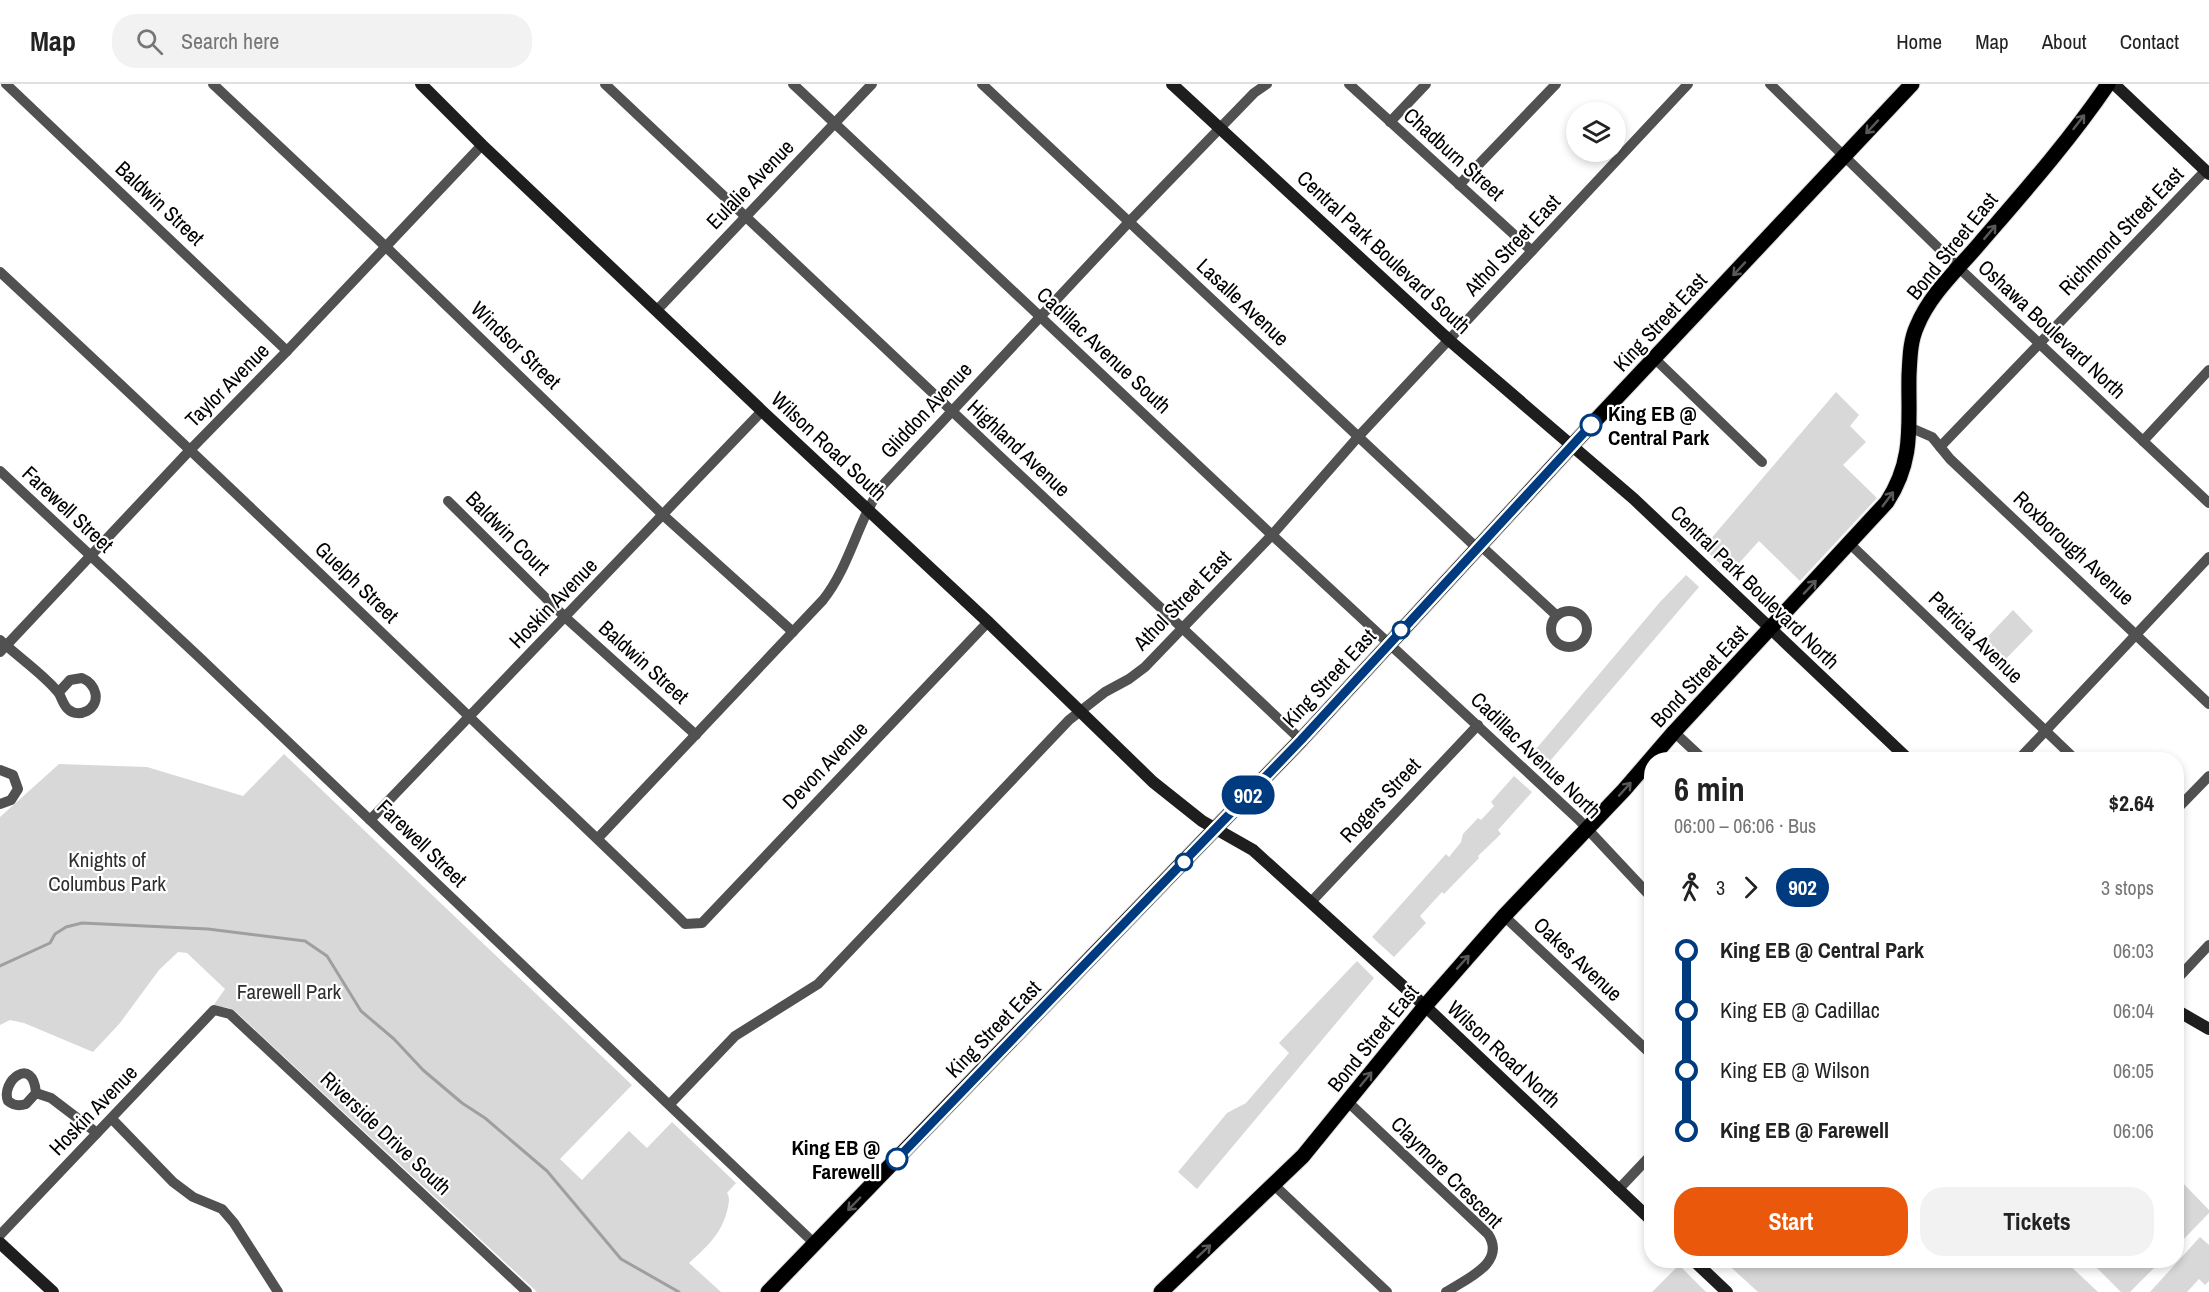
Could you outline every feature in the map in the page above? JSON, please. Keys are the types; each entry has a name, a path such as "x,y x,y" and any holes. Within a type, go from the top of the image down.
{"main road":[{"name":"Wilson Road South","path":"421,84 482,145 1164,791 1215,829"},
{"name":"Central Park Boulevard South","path":"1172,84 1450,341 1571,447"},
{"name":"Bond Street East","path":"1656,752 1850,544 1896,489 1905,464 1909,427 1910,354 1913,336 1924,311 2025,190 2108,84"},
{"path":"2114,84 2207,173"},
{"name":"King Street East","path":"768,1292 1301,740 1571,447 1845,156 1906,86"},
{"name":"Central Park Boulevard North","path":"1571,447 1634,499 1901,752"},
{"name":"Bond Street East","path":"1161,1292 1303,1156 1425,1006 1504,916 1587,830 1644,766"},
{"name":"Wilson Road North","path":"1215,829 1253,850 1311,902 1425,1006 1644,1214"},
{"path":"2184,1015 2209,1029"},
{"path":"0,1243 53,1292"},
{"path":"1702,1268 1727,1292"}],"street":[{"name":"Baldwin Street","path":"6,84 287,351"},
{"name":"Windsor Street","path":"213,84 385,246 663,515 793,632"},
{"name":"Highland Avenue","path":"605,84 1301,740"},
{"name":"Cadillac Avenue South","path":"793,84 1272,535 1390,643"},
{"name":"Eulalie Avenue","path":"657,310 872,84"},
{"name":"Lasalle Avenue","path":"982,84 1358,437 1556,615"},
{"name":"Gliddon Avenue","path":"598,838 834,587 868,509 882,486 1129,222 1254,93 1267,84"},
{"name":"Chadburn Street","path":"1349,84 1532,251"},
{"path":"1390,122 1426,84"},
{"path":"1459,185 1556,84"},
{"name":"Athol Street East","path":"670,1104 735,1036 818,984 1061,728 1105,692 1136,674 1182,629 1272,535 1358,437 1688,84"},
{"name":"Oshawa Boulevard North","path":"1770,84 1959,268 2209,502"},
{"name":"Taylor Avenue","path":"2,646 482,145"},
{"name":"Richmond Street East","path":"1940,447 2207,173"},
{"name":"Guelph Street","path":"0,272 191,449 685,924"},
{"path":"1654,358 1762,462"},
{"path":"2143,441 2209,370"},
{"name":"Hoskin Avenue","path":"370,820 762,411"},
{"name":"Roxborough Avenue","path":"1909,427 1932,436 1950,459 2209,704"},
{"name":"Farewell Street","path":"0,471 199,657 815,1244"},
{"name":"Baldwin Court","path":"448,501 566,618"},
{"name":"Patricia Avenue","path":"1850,544 2068,752"},
{"path":"2025,752 2209,557"},
{"name":"Baldwin Street","path":"566,618 696,735"},
{"name":"Devon Avenue","path":"685,924 702,923 988,622"},
{"name":"Cadillac Avenue North","path":"1390,643 1579,820 1644,890"},
{"path":"2,646 58,692"},
{"name":"Rogers Street","path":"1311,902 1478,725"},
{"path":"1674,732 1695,752"},
{"path":"0,770 13,774 18,789 11,800 0,804"},
{"path":"2184,802 2209,776"},
{"name":"Oakes Avenue","path":"1504,916 1644,1047"},
{"path":"2184,972 2209,945"},
{"name":"Hoskin Avenue","path":"0,1235 214,1011"},
{"name":"Riverside Drive South","path":"214,1011 230,1014 527,1292"},
{"path":"36,1093 51,1098 97,1133"},
{"name":"Claymore Crescent","path":"1348,1102 1492,1240 1494,1248 1492,1258 1485,1266 1446,1292"},
{"path":"112,1119 174,1182 193,1197 222,1209 234,1223 278,1292"},
{"path":"1618,1190 1644,1162"},
{"path":"1274,1185 1387,1292"}],"green space":[{"path":"1836,392 1859,415 1850,426 1866,442 1843,465 1877,498 1800,581 1759,541 1730,573 1703,548"},
{"path":"1686,575 1699,587 1544,768 1531,755 1660,602"},
{"path":"2013,610 2033,631 1997,668 1976,649"},
{"name":"Knights of Columbus Park","path":"284,754 632,1085 560,1159 582,1180 629,1131 647,1148 672,1122 736,1183 727,1193 729,1198 726,1216 718,1231 689,1263 721,1292 537,1292 235,1011 213,1006 225,989 187,953 178,952 159,970 120,1023 93,1052 24,1023 10,1020 0,1025 0,817 59,764 147,767 243,796"},
{"path":"1514,776 1532,792 1498,830 1501,834 1420,916 1426,923 1394,957 1372,937 1446,854 1449,857 1461,842 1463,834 1478,818 1481,820 1494,806 1491,802"},
{"path":"1357,961 1374,978 1197,1189 1178,1172 1227,1113 1246,1103 1289,1053 1279,1043"},
{"path":"2184,1184 2209,1210 2209,1213 2184,1239"},
{"path":"2200,1237 2209,1245 2209,1281 2205,1285 2199,1279 2187,1292 2150,1292 2172,1268 2184,1268 2184,1255"},
{"path":"1676,1268 1682,1268 1706,1292 1652,1292"},
{"path":"1732,1268 2072,1268 2098,1292 1758,1292"},
{"path":"2097,1268 2154,1268 2130,1292 2121,1292"}],"waterway":[{"path":"0,966 50,943 55,934 66,927 82,923 208,929 305,941 327,956 361,1011 394,1039 423,1070 462,1103 485,1118 547,1171 621,1259 679,1292"}],"bus line":[{"name":"902","path":"897,1159 1301,740 1591,425"}],"place":[{"name":"King EB @ Central Park","path":"1591,425"},
{"name":"King EB @ Farewell","path":"897,1159"}],"park label":[{"name":"Farewell Park","path":"289,991"}]}
